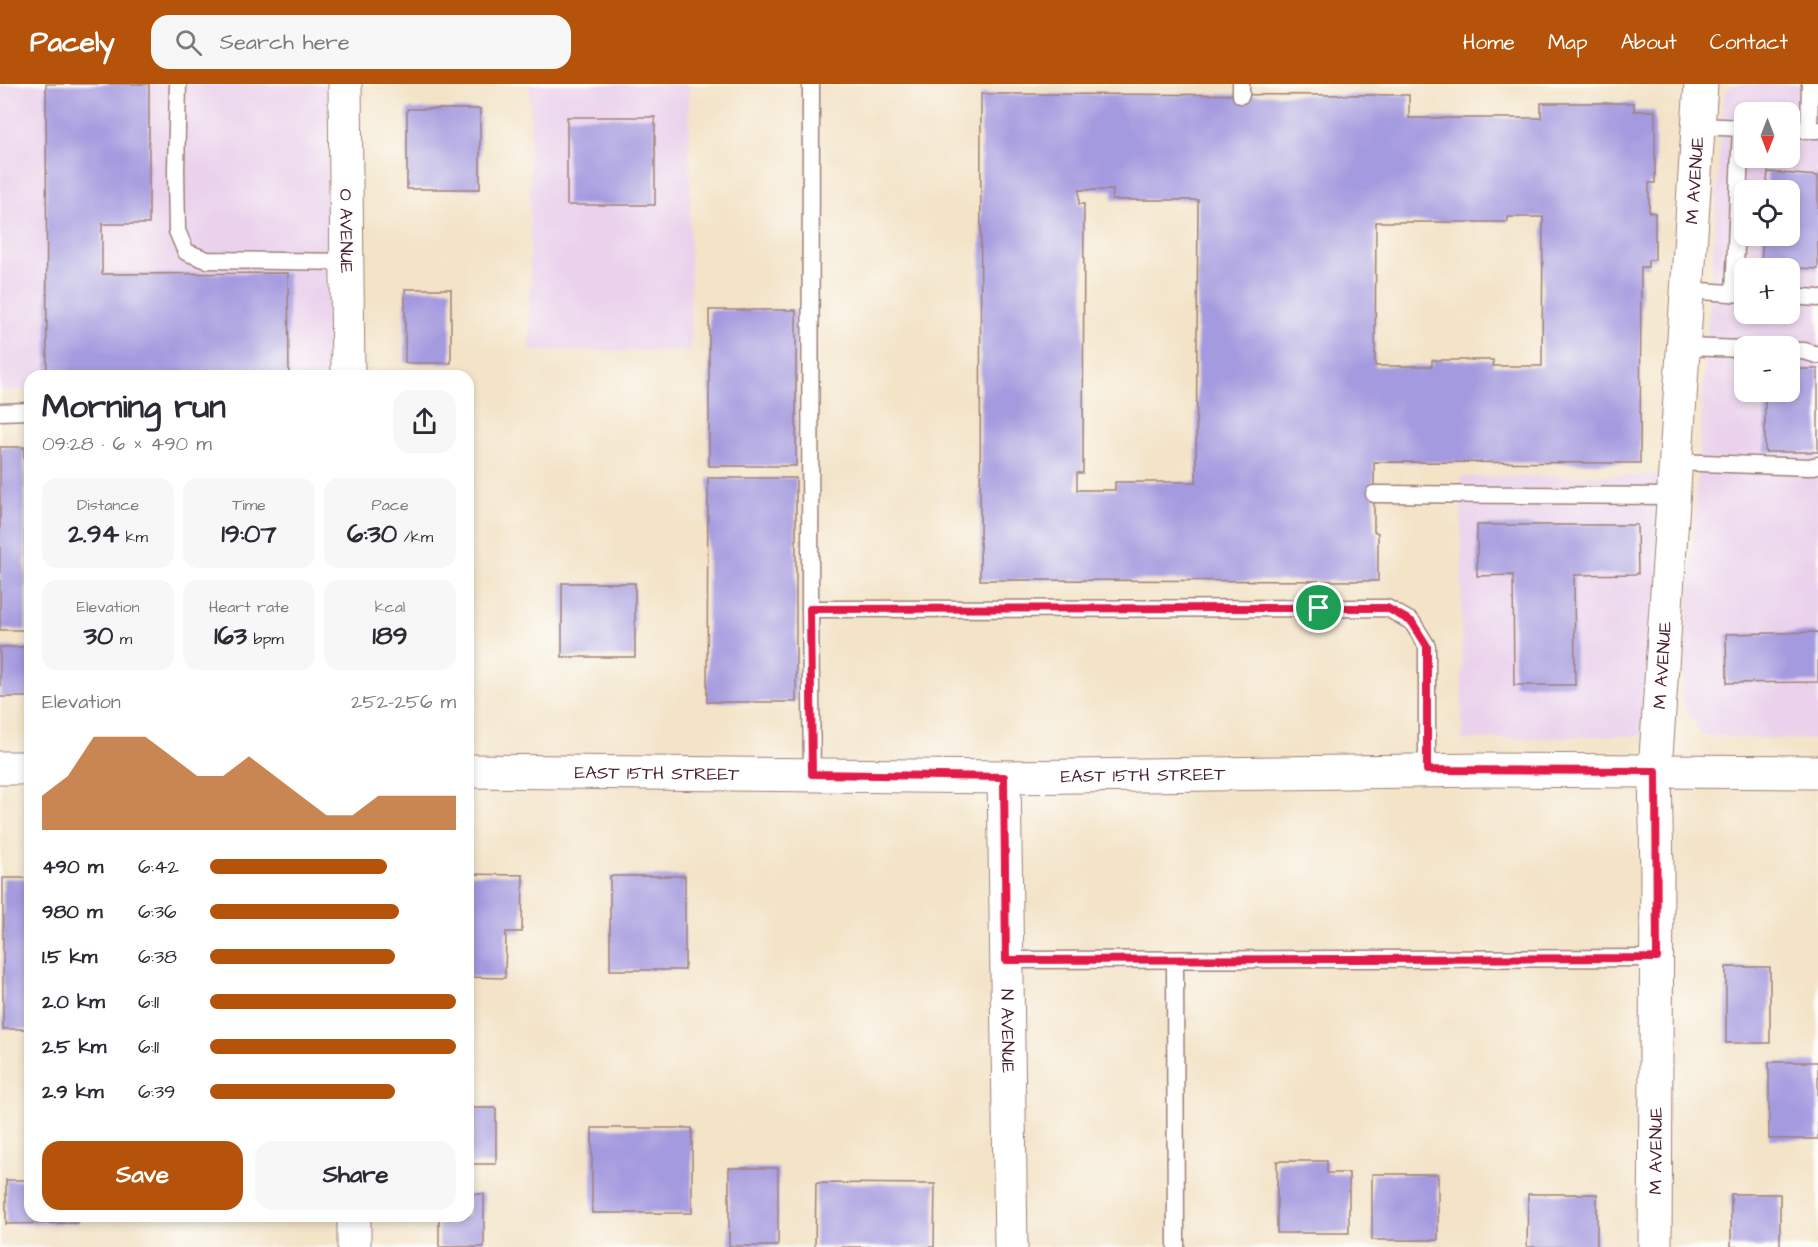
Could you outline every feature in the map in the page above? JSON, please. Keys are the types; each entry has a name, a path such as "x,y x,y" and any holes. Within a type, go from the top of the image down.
{"street":[{"name":"O AVENUE","path":"345,84 348,370"},
{"name":"M AVENUE","path":"1655,1247 1656,771 1701,84"},
{"path":"0,768 24,768"},
{"name":"EAST 15TH STREET","path":"474,771 1004,777 1427,770 1818,772"},
{"name":"N AVENUE","path":"1004,777 1011,1247"},
{"path":"354,1222 354,1247"}],"lane":[{"path":"178,84 177,231 186,252 207,260 347,262"},
{"path":"811,84 812,774"},
{"path":"1810,84 1814,130"},
{"path":"1698,126 1734,128"},
{"path":"1740,258 1742,168"},
{"path":"1687,290 1734,293"},
{"path":"1800,296 1818,297"},
{"path":"1684,348 1734,349"},
{"path":"1800,351 1818,355"},
{"path":"0,412 24,411"},
{"path":"1676,462 1809,467 1818,465"},
{"path":"1374,494 1674,496"},
{"path":"810,609 1387,608 1412,622 1427,646 1427,770"},
{"path":"1006,960 1657,958"},
{"path":"1175,960 1176,1247"}],"shaded area":[{"path":"0,84 329,84 328,370 24,370 24,391 0,391"},
{"path":"530,84 689,84 691,351 530,351"},
{"path":"1736,84 1818,84 1818,740 1703,736 1682,702 1724,93"},
{"path":"1666,475 1652,735 1462,740 1461,477"}],"building":[{"path":"46,84 149,84 149,224 102,224 102,274 288,273 289,370 47,370"},
{"path":"981,94 1409,95 1409,118 1541,118 1541,103 1634,103 1634,111 1655,111 1655,183 1649,183 1649,212 1655,213 1655,260 1648,260 1648,267 1641,267 1640,463 1374,462 1374,531 1378,533 1378,581 980,580","holes":["1079,190 1113,190 1112,200 1198,200 1196,482 1115,482 1115,490 1077,490 1077,473 1083,473 1084,204 1079,204","1508,217 1543,217 1542,366 1493,366 1493,360 1432,360 1432,366 1375,366 1376,222 1508,222"]},
{"path":"407,109 480,109 480,189 407,189"},
{"path":"567,117 655,117 655,205 567,205"},
{"path":"1768,172 1818,176 1818,269 1800,268 1800,258 1762,258 1762,246 1800,246 1800,180 1767,180"},
{"path":"405,289 451,289 451,363 405,363"},
{"path":"709,310 796,310 796,466 709,466"},
{"path":"1800,369 1818,369 1818,452 1765,452 1765,402 1800,402"},
{"path":"0,447 24,447 24,630 0,630"},
{"path":"708,478 796,478 796,702 707,702"},
{"path":"1477,525 1637,525 1638,574 1574,575 1575,685 1514,685 1513,575 1477,576"},
{"path":"562,583 635,583 635,657 562,657"},
{"path":"1818,632 1818,682 1727,683 1726,634"},
{"path":"0,647 24,647 24,697 0,697"},
{"path":"474,874 523,875 522,932 506,932 505,978 474,977"},
{"path":"610,876 685,876 685,970 610,970"},
{"path":"3,878 24,878 24,1029 3,1029"},
{"path":"1726,967 1770,967 1770,1043 1726,1043"},
{"path":"1769,1062 1818,1062 1818,1139 1769,1139"},
{"path":"474,1108 496,1108 496,1164 474,1164"},
{"path":"592,1128 692,1128 692,1213 592,1213"},
{"path":"1277,1161 1327,1161 1327,1173 1349,1173 1349,1233 1277,1233"},
{"path":"729,1168 778,1168 778,1246 729,1246"},
{"path":"1372,1174 1438,1174 1438,1240 1372,1240"},
{"path":"6,1180 24,1180 24,1222 78,1222 78,1223 6,1224"},
{"path":"816,1183 935,1184 934,1247 815,1247"},
{"path":"474,1194 484,1194 484,1247 439,1247 439,1222 474,1222"},
{"path":"1528,1194 1597,1194 1597,1247 1527,1247"},
{"path":"1731,1194 1780,1194 1780,1247 1731,1247"}],"route":[{"path":"1319,608 1387,608 1412,622 1427,646 1427,770 1656,771 1657,958 1006,960 1004,777 812,774 810,609 1319,608"}]}
